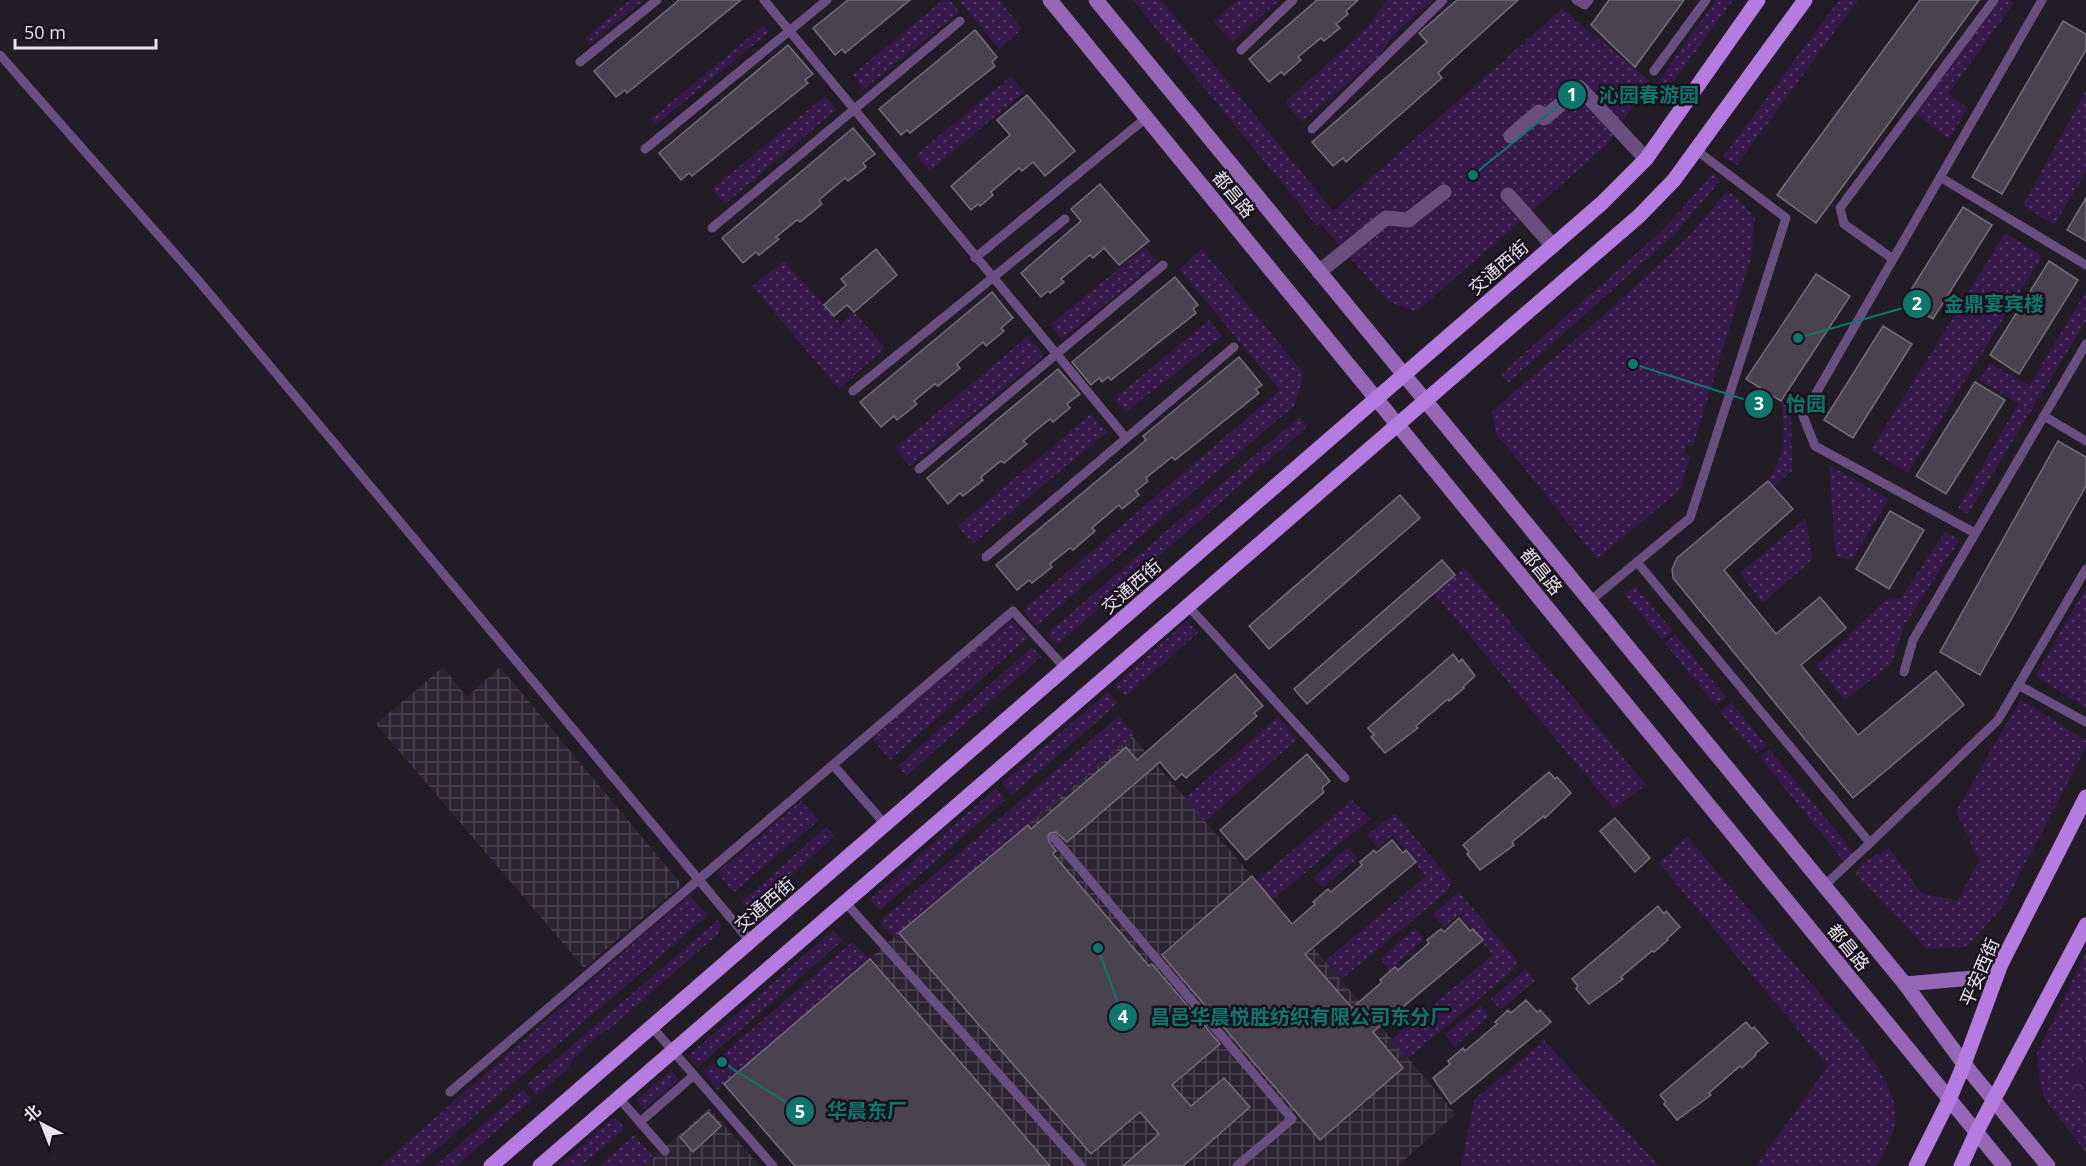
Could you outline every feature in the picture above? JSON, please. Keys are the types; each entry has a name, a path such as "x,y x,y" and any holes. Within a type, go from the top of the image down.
{"main road":[{"name":"都昌路","path":"1050,0 2004,1166"},
{"name":"都昌路","path":"1096,0 1905,984 1964,1064 2048,1166"},
{"name":"交通西街","path":"491,1166 1602,203 1646,159 1758,0"},
{"path":"540,1166 1639,216 1674,180 1805,0"},
{"name":"平安西街","path":"1916,1166 1949,1100 2001,963 2086,797"},
{"path":"1961,1166 1976,1133 2086,925"},
{"path":"1905,984 1973,978 2001,963"}],"street":[{"path":"1511,136 1539,112 1544,118 1580,87 1646,159"},
{"path":"1320,272 1386,218 1408,220 1444,192"},
{"path":"1508,195 1552,246"}],"lane":[{"path":"580,62 657,0"},
{"path":"764,0 1126,438"},
{"path":"645,148 827,0"},
{"path":"1241,50 1293,0"},
{"path":"1312,129 1443,0"},
{"path":"1576,0 1585,5 1588,0"},
{"path":"1654,71 1706,0"},
{"path":"1893,259 1844,224 1840,208 1994,0"},
{"path":"1976,533 1815,446 1803,416 2042,0"},
{"path":"712,228 960,21"},
{"path":"0,55 198,280 750,941"},
{"path":"975,258 1146,118"},
{"path":"1590,601 1690,518 1786,218 1696,150"},
{"path":"1940,177 2086,265"},
{"path":"853,391 1065,219"},
{"path":"919,469 1163,265"},
{"path":"1904,672 1913,640 2086,344"},
{"path":"986,557 1234,347"},
{"path":"2044,416 2086,441"},
{"path":"1637,562 1870,843"},
{"path":"1824,886 1998,720 2086,569"},
{"path":"1188,606 1345,778"},
{"path":"450,1092 1013,611 1065,668"},
{"path":"2018,685 2086,722"},
{"path":"834,765 885,824"},
{"path":"1054,838 1292,1119 1237,1166"},
{"path":"845,902 1081,1166"},
{"path":"652,1027 773,1166"},
{"path":"640,1122 693,1076"},
{"path":"619,1098 665,1150"}],"shaded area":[{"path":"443,667 467,697 500,667 682,885 584,968 376,724"},
{"path":"1132,736 1456,1114 1398,1166 795,1166 724,1084"},
{"path":"709,1108 760,1166 644,1166"}],"green space":[{"path":"630,0 644,0 590,44 585,38"},
{"path":"943,0 950,0 959,12 864,89 852,75"},
{"path":"959,0 999,0 1022,29 999,49"},
{"path":"1133,0 1161,0 1333,211 1562,9 1650,81 1608,144 1416,312 1388,301 1320,223 1316,225"},
{"path":"1237,0 1280,0 1232,42 1213,21"},
{"path":"1387,0 1433,0 1394,34 1379,56 1302,122 1285,102 1369,26"},
{"path":"1716,0 1733,0 1661,99 1651,92"},
{"path":"1839,0 1858,0 1737,165 1723,157"},
{"path":"2000,0 2010,0 2014,3 1948,94 1968,108 1949,139 1915,114"},
{"path":"764,25 769,32 656,125 651,119"},
{"path":"1011,76 1024,92 930,171 916,155"},
{"path":"2086,91 2086,172 2054,225 2023,205"},
{"path":"825,96 837,109 725,204 712,189"},
{"path":"1713,173 1721,180 1674,235 1508,383 1501,374 1665,228"},
{"path":"1728,190 1755,217 1751,258 1693,446 1687,444 1684,453 1690,456 1680,490 1597,559 1496,433 1492,411 1655,268 1692,233"},
{"path":"2005,233 2042,256 1908,473 1871,450"},
{"path":"1145,247 1157,262 1062,339 1050,325"},
{"path":"1202,249 1304,374 1294,406 1036,626 1023,610 1280,390 1179,269"},
{"path":"784,261 841,324 854,312 885,348 839,389 752,286"},
{"path":"2086,292 2086,321 1968,514 1958,508 2018,404 1980,380 1990,363 2029,385"},
{"path":"1209,320 1222,336 1126,412 1114,399"},
{"path":"1028,336 1044,355 910,466 895,448"},
{"path":"1781,401 1791,406 1792,471 1774,486 1768,481 1778,461 1783,443 1784,423"},
{"path":"1091,414 1107,432 973,544 958,526"},
{"path":"1299,417 1308,426 1057,645 1047,634"},
{"path":"1829,465 1889,499 1852,560 1836,557"},
{"path":"1806,518 1812,560 1763,603 1740,573"},
{"path":"1945,532 1960,540 1904,626 1892,663 1845,700 1816,666 1888,598 1900,599"},
{"path":"1464,567 1646,785 1614,809 1434,593"},
{"path":"1635,586 1673,631 1662,640 1625,595"},
{"path":"2086,588 2086,708 2035,676"},
{"path":"1010,618 1028,638 890,760 872,738"},
{"path":"1187,621 1198,633 1126,696 1115,685"},
{"path":"1675,634 1726,697 1716,706 1665,643"},
{"path":"1032,647 1041,657 906,776 898,766"},
{"path":"1108,692 1118,703 1012,795 1002,783"},
{"path":"2021,699 2086,741 2086,747 2004,905 1967,947 1927,949 1856,874 1862,863 1889,848 1921,893 1957,901 1979,861 1956,811"},
{"path":"1731,702 1767,746 1756,754 1720,712"},
{"path":"1119,716 1135,734 894,938 879,922"},
{"path":"1278,717 1297,739 1205,822 1185,798"},
{"path":"1769,749 1854,853 1844,861 1760,758"},
{"path":"996,788 1005,800 880,910 870,899"},
{"path":"1352,800 1370,819 1272,900 1256,881"},
{"path":"801,801 819,820 734,892 717,873"},
{"path":"1395,813 1451,881 1449,890 1341,980 1325,961 1426,876 1393,835 1377,847 1367,835"},
{"path":"826,827 835,836 750,912 742,902"},
{"path":"1687,836 1857,1038 1886,1082 1895,1106 1895,1119 1893,1132 1877,1166 1756,1166 1828,1066 1659,863"},
{"path":"1348,847 1357,858 1323,888 1313,878"},
{"path":"1459,892 1517,960 1515,969 1407,1059 1391,1040 1493,955 1459,915 1444,927 1433,914"},
{"path":"689,895 708,915 417,1166 380,1166"},
{"path":"718,920 721,925 718,934 611,1028 602,1033 573,1059 568,1069 536,1095 527,1084"},
{"path":"1415,928 1424,939 1390,970 1380,959"},
{"path":"833,930 842,941 698,1067 688,1056"},
{"path":"852,942 870,959 718,1090 703,1072"},
{"path":"2086,952 2086,1042 2069,1085 2086,1106 2086,1152 2046,1101 2041,1088 2037,1054"},
{"path":"1526,969 1535,980 1501,1010 1491,999"},
{"path":"1480,1005 1489,1016 1455,1046 1445,1035"},
{"path":"1544,1040 1659,1166 1461,1166 1474,1100"},
{"path":"2086,1042 2086,1106 2069,1085"},
{"path":"671,1070 679,1079 644,1110 636,1100"},
{"path":"523,1089 532,1100 456,1166 435,1166"},
{"path":"612,1119 619,1120 624,1129 581,1166 558,1166"},
{"path":"634,1135 654,1158 644,1166 599,1166"}],"building":[{"path":"679,0 741,0 627,93 625,90 616,97 594,71"},
{"path":"848,0 910,0 845,53 842,49 835,55 813,28"},
{"path":"1317,0 1358,0 1346,11 1348,14 1336,24 1340,28 1324,41 1321,38 1298,57 1301,60 1284,75 1281,72 1269,82 1249,59"},
{"path":"1457,0 1518,0 1438,73 1442,78 1346,162 1343,158 1333,166 1312,142 1427,42 1419,33"},
{"path":"1609,0 1684,0 1635,67 1591,25"},
{"path":"1920,0 1979,0 1816,223 1777,195"},
{"path":"2063,21 2086,34 2086,50 2002,194 1972,177"},
{"path":"975,30 997,57 992,62 995,66 910,133 907,130 901,135 879,109"},
{"path":"788,45 813,74 805,80 808,83 692,176 689,173 681,180 659,153"},
{"path":"1027,95 1075,151 1045,176 1033,162 1022,171 1019,168 991,192 993,195 971,210 951,186 1010,135 997,120"},
{"path":"853,128 875,154 863,163 866,167 848,181 845,178 819,200 822,204 800,222 797,220 776,237 779,239 759,255 756,252 743,263 722,238"},
{"path":"1100,184 1149,241 1119,265 1104,248 1093,258 1090,255 1061,279 1064,282 1041,297 1021,273 1081,221 1071,209"},
{"path":"2086,198 2086,241 2067,230"},
{"path":"1963,207 1992,225 1933,319 1904,301"},
{"path":"876,249 897,275 854,312 847,305 834,316 824,305 846,285 841,279"},
{"path":"2049,261 2078,280 2019,374 1990,355"},
{"path":"1816,274 1850,296 1781,401 1746,379"},
{"path":"1175,277 1198,305 1193,309 1196,313 1111,380 1108,377 1102,382 1099,378 1091,385 1072,362"},
{"path":"992,292 1013,318 1001,328 1004,331 986,346 983,342 957,364 960,368 938,386 935,384 914,401 917,404 897,420 894,416 881,427 860,402"},
{"path":"1883,326 1912,344 1853,438 1824,420"},
{"path":"1239,357 1262,385 1256,389 1259,393 1175,460 1172,457 1146,478 1148,481 1136,491 1139,495 1122,509 1119,505 1092,528 1095,531 1073,550 1070,548 1032,583 1029,580 1017,590 996,565 1146,440 1143,436"},
{"path":"1058,369 1080,394 1067,404 1070,408 1053,422 1050,419 1023,441 1027,444 1004,463 1001,461 981,477 983,480 963,496 960,493 948,504 927,478"},
{"path":"1975,382 2005,400 1946,494 1916,476"},
{"path":"2058,441 2086,457 2086,486 1980,675 1940,652"},
{"path":"1768,481 1793,509 1724,570 1776,634 1820,597 1846,628 1801,665 1858,735 1936,671 1964,705 1853,798 1673,578 1672,569 1677,558"},
{"path":"1400,495 1420,518 1269,649 1249,626"},
{"path":"1890,511 1924,530 1889,589 1856,569"},
{"path":"1442,560 1455,575 1307,704 1294,689"},
{"path":"1453,654 1459,662 1462,659 1475,676 1449,701 1448,699 1416,726 1418,728 1385,753 1371,737 1374,735 1368,728"},
{"path":"1235,674 1263,706 1254,713 1257,716 1213,755 1186,778 1182,774 1175,780 1160,762 1067,842 1056,832 1048,836 1049,842 1056,851 1053,854 1149,966 1152,964 1220,1044 1172,1085 1191,1106 1224,1078 1250,1107 1183,1166 1123,1166 1159,1134 1140,1112 1091,1154 899,933 1028,825 1031,829 1126,747 1137,760"},
{"path":"1307,754 1330,781 1322,788 1324,792 1246,860 1220,830"},
{"path":"1549,772 1555,779 1557,777 1571,793 1545,818 1544,816 1512,842 1514,845 1480,870 1463,845"},
{"path":"1615,818 1650,858 1635,872 1600,831"},
{"path":"1392,840 1403,853 1406,850 1416,862 1305,954 1352,1008 1382,982 1380,980 1395,967 1398,970 1429,943 1427,940 1441,929 1444,932 1459,918 1470,931 1473,929 1483,940 1373,1032 1403,1068 1320,1140 1162,955 1252,876 1292,924 1328,889 1331,892 1362,865 1360,862 1374,850 1376,853"},
{"path":"1658,906 1664,914 1666,911 1680,927 1654,952 1652,951 1621,977 1623,979 1589,1004 1576,989 1578,986 1572,979"},
{"path":"870,959 1050,1166 795,1166 724,1084"},
{"path":"1526,1000 1551,1022 1451,1104 1433,1078 1450,1064 1448,1061 1463,1048 1465,1051 1497,1024 1495,1022 1508,1010 1511,1013"},
{"path":"1746,1022 1752,1029 1754,1027 1768,1043 1742,1068 1740,1066 1709,1093 1711,1095 1677,1120 1660,1095"},
{"path":"708,1112 721,1126 693,1152 680,1137"}],"place":[{"name":"沁园春游园","path":"1473,175"},
{"name":"金鼎宴宾楼","path":"1798,338"},
{"name":"怡园","path":"1633,364"},
{"name":"昌邑华晨悦胜纺织有限公司东分厂","path":"1098,948"},
{"name":"华晨东厂","path":"722,1062"}]}
